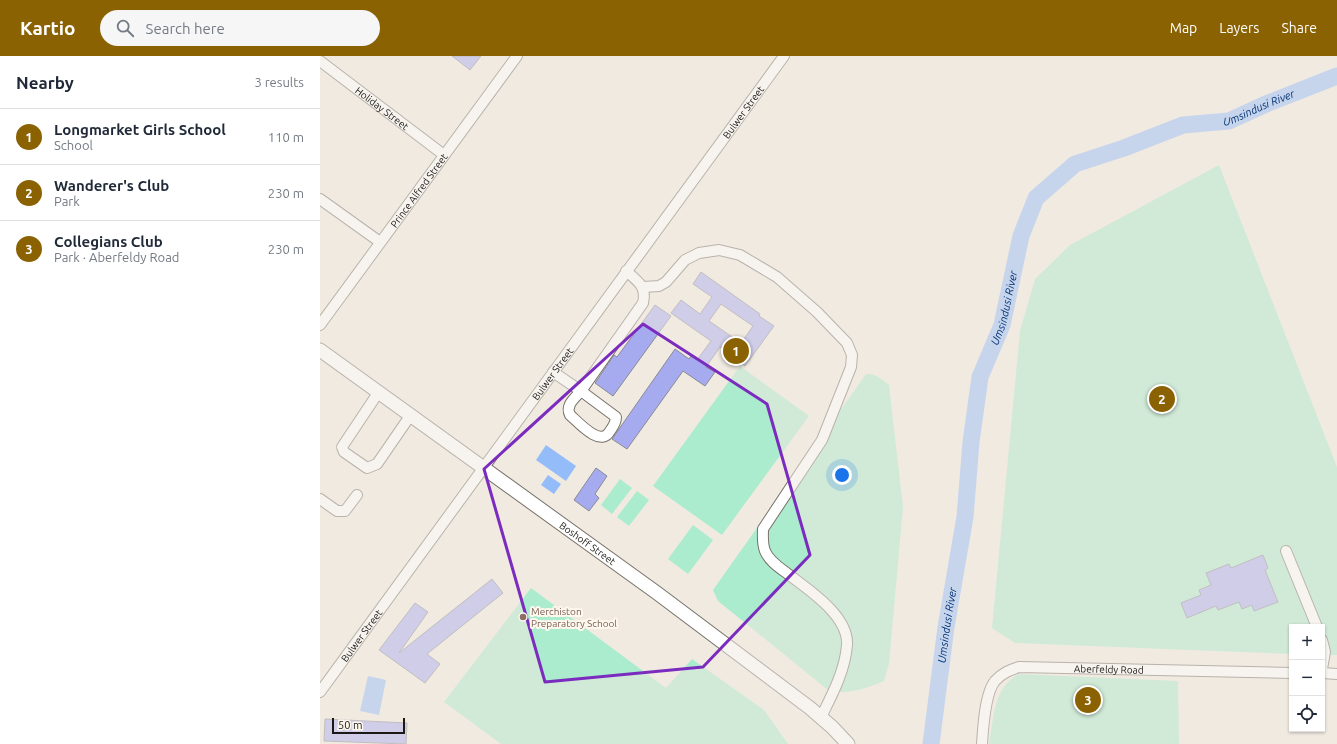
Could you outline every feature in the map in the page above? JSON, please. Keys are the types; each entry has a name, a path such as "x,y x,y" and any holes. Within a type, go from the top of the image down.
{"main road":[{"name":"Boshoff Street","path":"320,350 657,593 821,717 848,744"}],"street":[{"name":"Prince Alfred Street","path":"320,325 517,56"},
{"name":"Bulwer Street","path":"320,692 784,56"},
{"name":"Holiday Street","path":"320,61 444,155"},
{"path":"320,199 380,242"},
{"path":"643,287 659,286 666,282 685,260 699,253 719,250 740,255 777,277 817,312 847,343 852,355 851,367 822,440 763,530 762,542 766,552 774,563 811,592 837,616 844,632 847,645 838,681 821,717"},
{"path":"553,372 581,391 616,417 616,422 608,436 604,438 597,437 570,415 568,411 569,406 581,391 641,308 645,295 643,287 626,271"},
{"path":"378,393 342,447 344,452 367,468 372,467 377,464 410,416"},
{"path":"320,499 337,511 345,511 357,495"},
{"path":"1286,551 1316,624"},
{"name":"Aberfeldy Road","path":"982,744 984,712 994,682 1005,671 1019,667 1289,672"},
{"path":"1325,673 1337,674"}],"highlighted area":[{"path":"643,324 767,404 810,555 703,667 545,682 484,469"}],"green space":[{"path":"1219,165 1337,467 1337,655 1325,655 1325,624 1289,624 1289,654 1015,643 992,628 1020,331 1035,279 1070,245"},
{"path":"740,366 809,416 722,535 653,486"},
{"path":"866,374 875,375 889,385 903,507 889,664 884,681 849,692 835,692 828,690 718,601 713,590"},
{"path":"620,479 632,488 612,514 601,505"},
{"path":"637,491 649,500 629,526 617,517"},
{"path":"693,525 713,540 688,574 668,559"},
{"path":"531,588 666,688 692,659 764,710 788,744 501,744 444,702"},
{"path":"1019,674 1178,681 1179,744 989,744 999,695 1010,680"}],"water":[{"path":"546,445 576,466 566,481 536,460"},
{"path":"548,475 561,484 554,494 541,485"},
{"path":"368,676 386,680 379,715 360,711"}],"building":[{"path":"452,56 481,56 470,70"},
{"path":"701,272 760,314 759,316 774,326 745,366 720,347 706,367 715,372 705,386 683,371 627,449 612,439 675,349 689,359 691,356 697,360 711,341 671,313 681,300 700,314 712,297 693,284","holes":["721,304 753,326 741,343 709,321"]},
{"path":"655,305 671,316 613,396 595,383 614,355 617,357"},
{"path":"596,468 607,476 595,494 599,498 589,511 574,500"},
{"path":"1263,555 1268,568 1265,570 1278,602 1254,611 1252,605 1242,609 1239,602 1218,610 1216,606 1187,618 1181,603 1201,595 1199,590 1211,585 1206,573 1229,564 1231,568"},
{"path":"492,579 503,593 427,654 440,664 425,683 379,650 415,603 428,612 399,653"},
{"path":"325,719 407,723 406,744 324,741"}],"waterway":[{"name":"Umsindusi River","path":"931,744 946,627 965,517 971,442 980,377 1002,325 1021,236 1036,198 1075,164 1124,148 1183,125 1229,121 1266,104 1337,76"}],"place":[{"name":"Longmarket Girls School","path":"736,351"},
{"name":"Wanderer's Club","path":"1162,399"},
{"name":"Merchiston Preparatory School","path":"523,617"},
{"name":"Collegians Club","path":"1088,700"}]}
